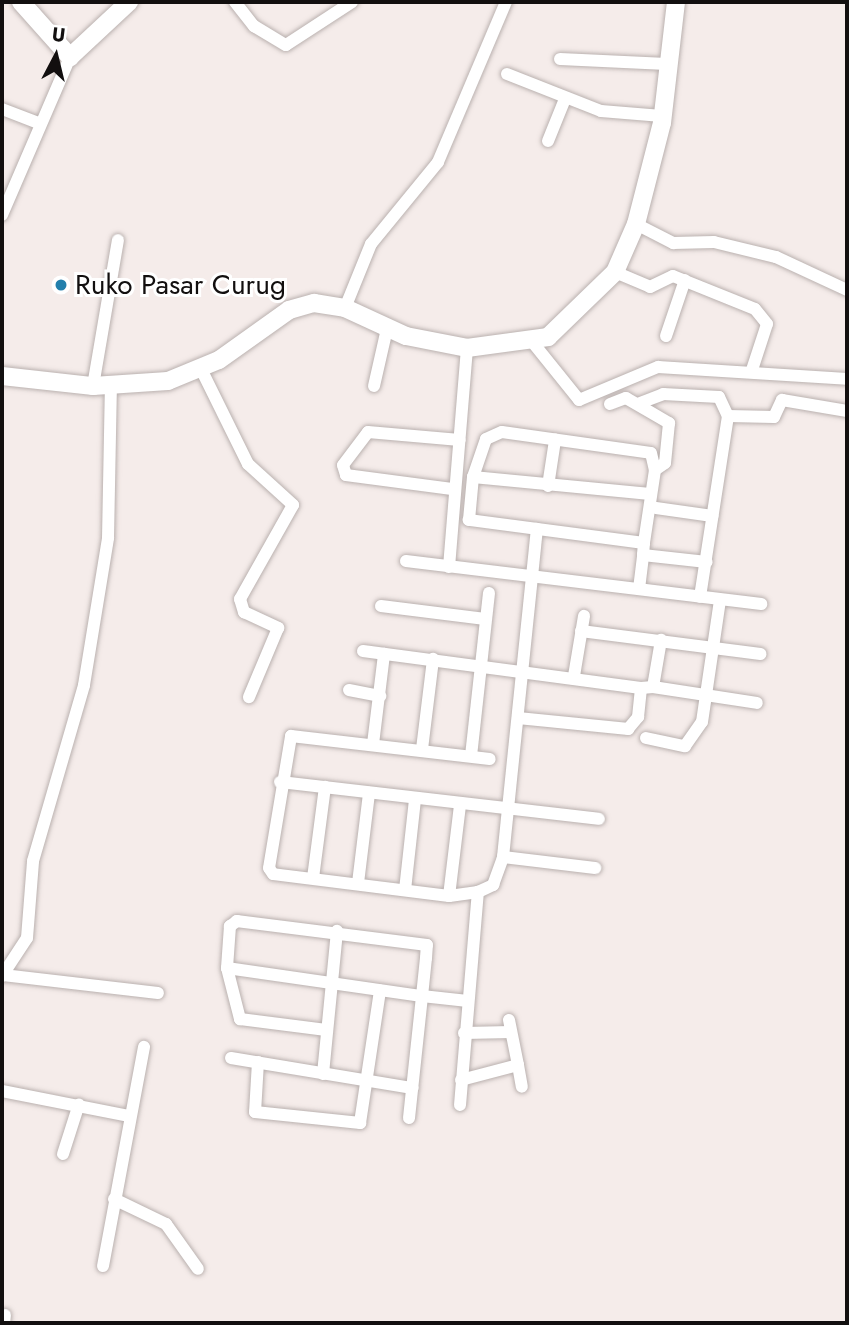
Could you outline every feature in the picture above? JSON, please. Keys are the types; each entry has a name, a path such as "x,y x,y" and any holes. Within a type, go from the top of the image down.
{"street":[{"path":"20,2 70,57"},
{"path":"2,215 39,122 70,57 129,2"},
{"path":"234,2 254,26 286,45 352,2"},
{"path":"345,309 371,244 438,162 506,2"},
{"path":"2,376 93,386 168,381 201,369 289,310 314,303 345,309 387,329 467,348 534,344 564,328 615,272 636,224 662,116 676,2"},
{"path":"560,59 667,64"},
{"path":"507,74 600,111 662,116"},
{"path":"548,141 565,99"},
{"path":"2,109 39,122"},
{"path":"636,224 673,243 714,242 776,257 847,289"},
{"path":"93,386 118,240"},
{"path":"615,272 650,287 668,275 762,316 766,326 752,370"},
{"path":"666,336 685,281"},
{"path":"374,386 387,329"},
{"path":"534,344 579,400 658,368 752,370 847,379"},
{"path":"449,568 452,489 460,440 467,348"},
{"path":"201,369 247,462 293,505 240,599 244,612 278,628 249,697"},
{"path":"111,385 108,528 84,685 33,861 27,938 2,976 158,993"},
{"path":"655,470 665,463 671,394"},
{"path":"640,403 671,394 719,397 728,416 700,597"},
{"path":"610,404 621,397 640,403 669,423"},
{"path":"728,416 770,418 782,400 846,412"},
{"path":"452,489 346,475 343,465 368,432 460,440"},
{"path":"639,589 643,549 650,494 655,470 646,450 490,433 473,477 469,520 537,528 643,549 707,562"},
{"path":"548,486 555,440"},
{"path":"473,477 650,494"},
{"path":"656,508 712,516"},
{"path":"490,759 295,734 288,739 269,871 449,895 478,892 493,885 503,857 506,810 536,578 537,528"},
{"path":"406,561 761,604"},
{"path":"471,756 489,593"},
{"path":"646,738 685,746 709,698 720,600"},
{"path":"381,606 485,619"},
{"path":"574,676 584,616"},
{"path":"581,631 761,654"},
{"path":"518,718 628,729 638,717 661,640"},
{"path":"363,651 574,676 757,703"},
{"path":"373,744 384,654"},
{"path":"422,749 433,659"},
{"path":"349,690 380,696"},
{"path":"280,782 460,806 599,819"},
{"path":"313,878 325,788"},
{"path":"358,883 369,793"},
{"path":"405,890 415,800"},
{"path":"449,895 460,806"},
{"path":"503,857 595,868"},
{"path":"460,1105 478,892"},
{"path":"326,1030 240,1019 227,968 233,922 337,931 425,943 410,1118"},
{"path":"323,1074 337,931"},
{"path":"227,968 468,1001"},
{"path":"258,1062 253,1102 261,1114 356,1125 367,1081 380,990"},
{"path":"464,1033 510,1026 522,1087"},
{"path":"103,1266 144,1047"},
{"path":"231,1058 413,1088"},
{"path":"461,1080 518,1065"},
{"path":"2,1091 130,1116"},
{"path":"63,1154 79,1104"},
{"path":"114,1199 166,1224 198,1269"}],"place":[{"name":"Ruko Pasar Curug","path":"61,285"}]}
